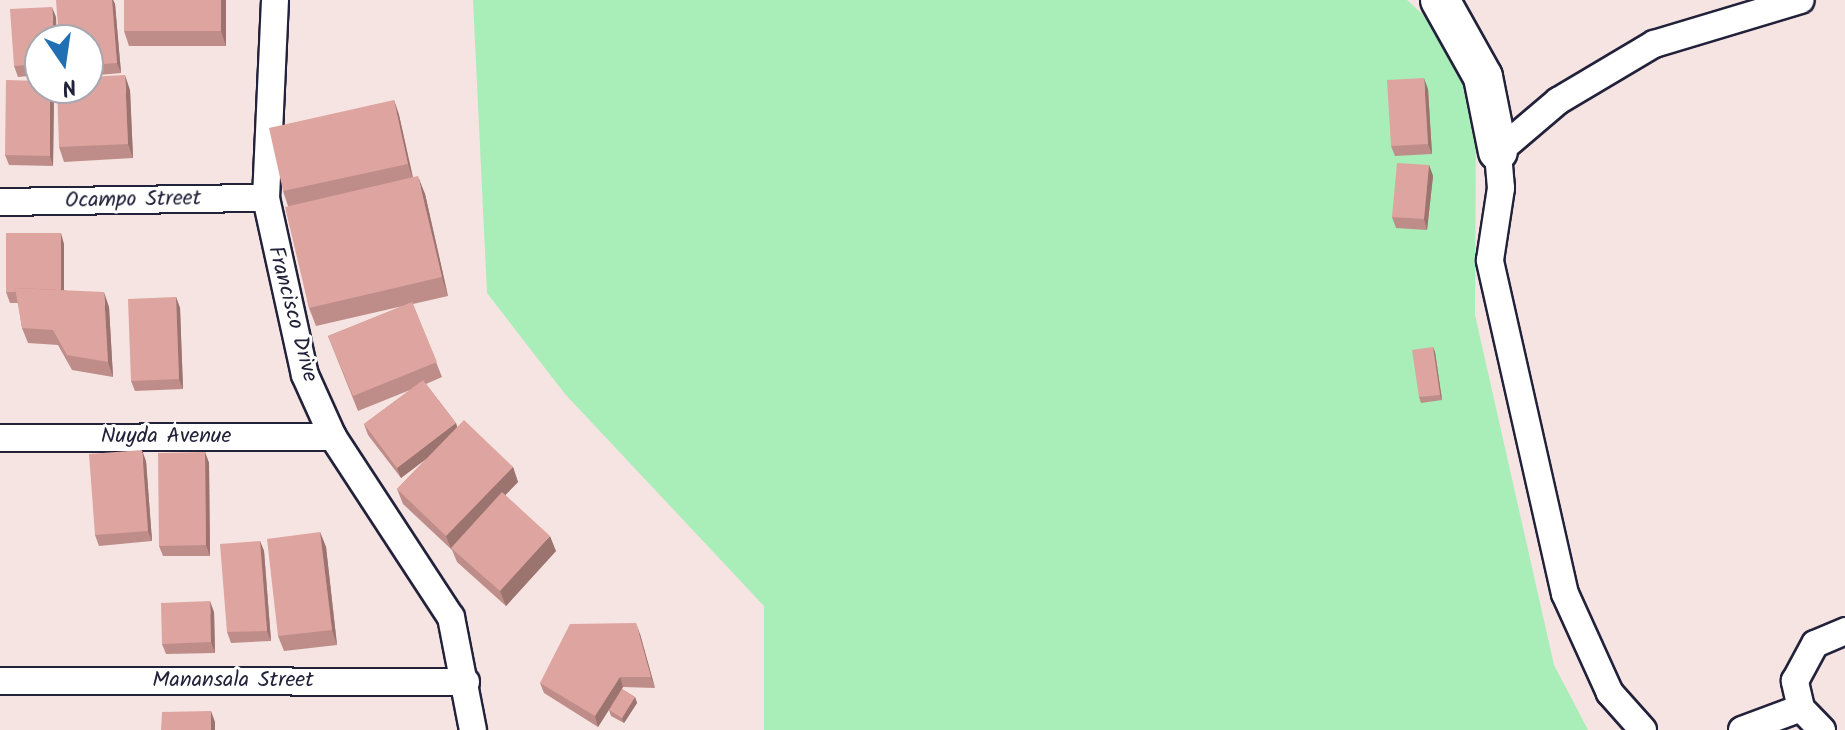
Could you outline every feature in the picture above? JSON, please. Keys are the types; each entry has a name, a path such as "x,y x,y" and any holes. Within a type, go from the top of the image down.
{"street":[{"name":"Francisco Drive","path":"275,0 266,198 305,375 333,437 439,594 466,682 473,730"},
{"path":"1440,0 1483,77 1498,152 1490,260 1565,594 1610,693 1643,730"},
{"path":"1498,152 1558,101 1654,44 1801,0"},
{"name":"Ocampo Street","path":"0,202 266,198"},
{"name":"Nuyda Avenue","path":"0,438 333,437"},
{"path":"1822,730 1801,708 1795,681 1805,655 1845,631"},
{"name":"Manansala Street","path":"0,681 466,682"},
{"path":"1742,730 1801,708"}],"green space":[{"path":"473,0 1407,0 1452,41 1476,102 1475,315 1554,665 1588,730 764,730 764,606 565,394 487,293"}],"building":[{"path":"56,0 112,0 117,63 104,64 104,24 58,24"},
{"path":"124,0 221,0 221,31 124,31"},
{"path":"52,7 53,24 24,24 24,65 14,66 10,9"},
{"path":"125,75 128,144 59,147 58,104 104,104 104,76"},
{"path":"1424,78 1428,144 1391,146 1387,80"},
{"path":"6,80 24,81 24,104 50,104 50,156 5,155"},
{"path":"394,100 408,164 283,191 269,128"},
{"path":"1397,163 1429,165 1424,219 1392,217"},
{"path":"418,176 442,277 309,308 285,207"},
{"path":"6,233 61,233 61,290 15,288 16,292 6,292"},
{"path":"15,288 104,292 108,362 67,355 53,330 22,328"},
{"path":"176,297 179,379 131,381 128,299"},
{"path":"412,302 437,362 353,396 328,336"},
{"path":"1433,347 1440,395 1419,397 1412,350"},
{"path":"423,380 456,423 397,468 364,424"},
{"path":"464,420 513,467 446,536 397,489"},
{"path":"142,450 148,531 95,535 89,454"},
{"path":"205,452 206,545 159,546 158,453"},
{"path":"502,492 550,536 500,591 451,548"},
{"path":"320,532 332,630 278,636 267,539"},
{"path":"260,541 267,631 227,632 220,544"},
{"path":"210,601 211,642 162,644 161,603"},
{"path":"636,623 651,677 620,677 595,716 540,683 570,624"},
{"path":"622,689 635,697 622,718 609,710"},
{"path":"211,711 211,730 161,730 162,712"}]}
